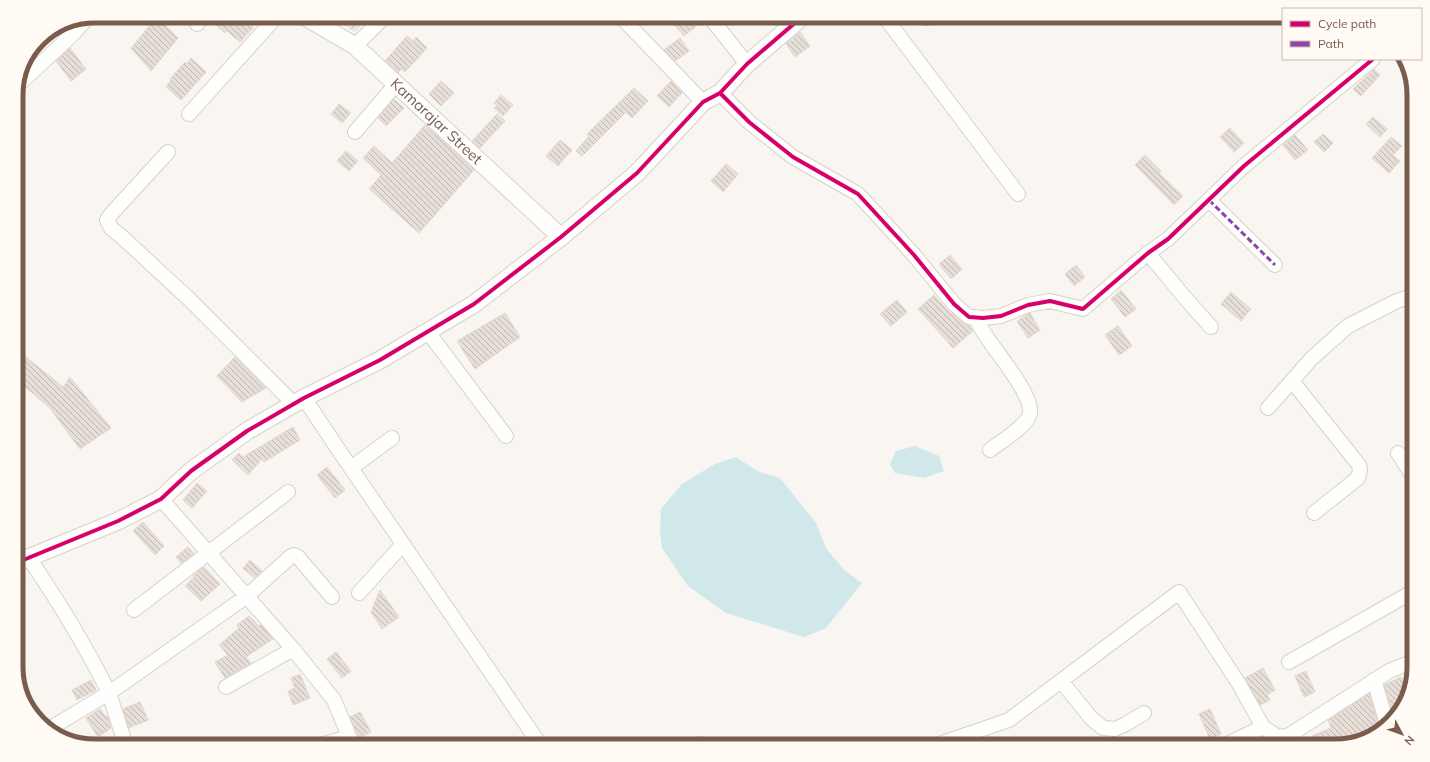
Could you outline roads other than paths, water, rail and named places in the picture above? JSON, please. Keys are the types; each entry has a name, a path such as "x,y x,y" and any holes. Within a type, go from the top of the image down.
{"street":[{"path":"190,114 271,23"},
{"name":"Kamarajar Street","path":"316,23 355,46 561,237"},
{"path":"355,46 378,23"},
{"path":"627,23 703,102"},
{"path":"715,23 747,64"},
{"path":"23,560 112,524 161,499 191,471 247,431 299,401 380,360 474,304 561,237 637,173 703,102 720,93 789,23"},
{"path":"889,23 1018,194"},
{"path":"25,79 82,24"},
{"path":"720,93 749,122 794,157 858,194 914,256 954,304 969,317 982,318 1001,316 1028,305 1050,301 1083,309 1148,253 1168,239 1244,166 1372,60"},
{"path":"355,132 396,84"},
{"path":"168,152 112,213 107,220 111,228 122,236 299,401 351,468 536,739"},
{"path":"1209,200 1274,265"},
{"path":"1148,253 1210,326"},
{"path":"1268,408 1312,358 1348,326 1407,297"},
{"path":"975,317 986,336 1022,388 1028,402 1030,413 1024,424 990,450"},
{"path":"428,332 506,436"},
{"path":"1292,381 1359,465 1360,470 1358,478 1314,513"},
{"path":"351,468 392,438"},
{"path":"1398,453 1407,467"},
{"path":"134,610 288,492"},
{"path":"161,499 293,649 334,700 350,739"},
{"path":"359,593 402,544"},
{"path":"54,726 109,693 247,596 294,555 298,557 332,597"},
{"path":"23,561 46,584 98,670 109,693 124,739"},
{"path":"951,739 1009,720 1179,592 1239,684 1263,727 1278,737 1288,736 1374,680 1389,671 1407,664"},
{"path":"1289,662 1407,596"},
{"path":"226,687 293,649"},
{"path":"1374,680 1384,714"},
{"path":"1060,681 1091,718 1103,728 1115,729 1144,714"},
{"path":"1238,739 1263,727"}],"water":[{"path":"915,446 939,456 944,471 924,478 895,473 890,464 896,451"},
{"path":"736,457 757,471 780,478 816,523 826,548 844,570 862,583 826,628 804,637 726,613 688,586 662,548 660,532 661,509 682,484 715,464"}]}
